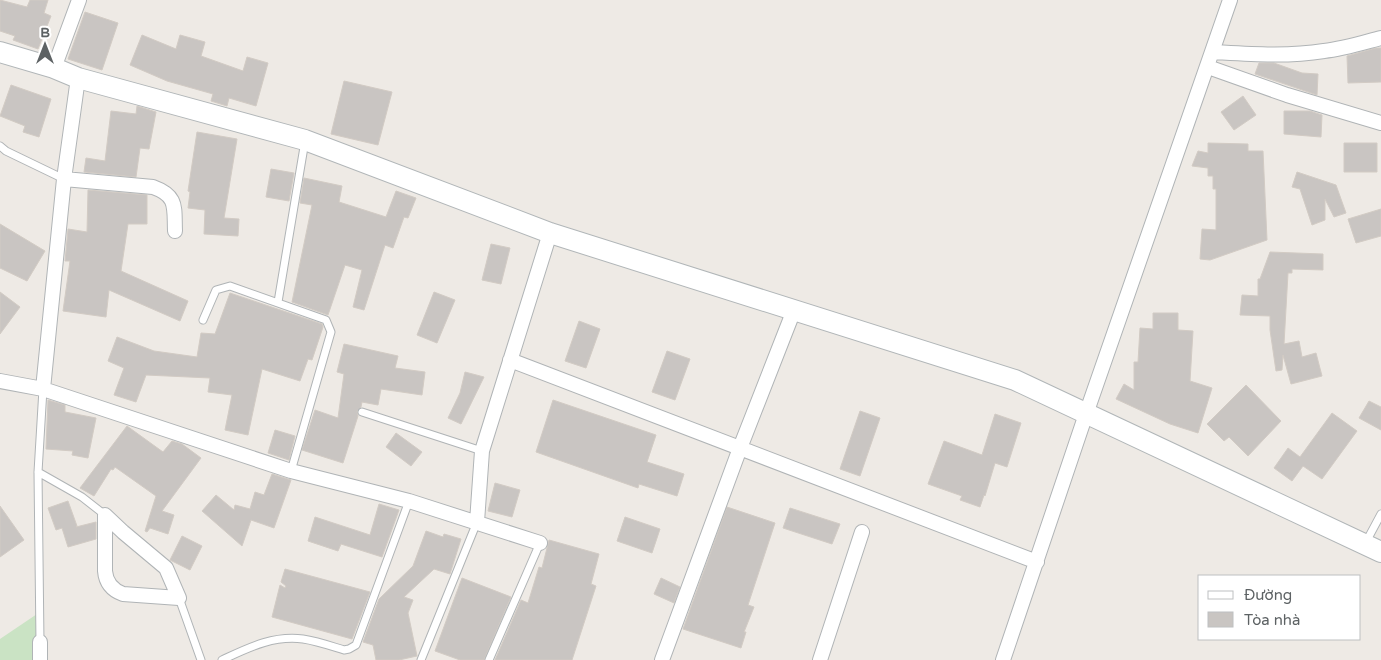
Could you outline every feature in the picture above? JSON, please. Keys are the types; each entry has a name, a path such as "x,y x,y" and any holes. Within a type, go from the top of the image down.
{"street":[{"path":"54,68 79,0"},
{"path":"1003,660 1086,414 1230,0"},
{"path":"1212,52 1269,55 1311,53 1381,38"},
{"path":"0,52 54,68 78,78 305,140 550,233 1015,380 1373,549"},
{"path":"1208,66 1287,95 1381,123"},
{"path":"43,389 64,179 78,78"},
{"path":"64,179 153,187 164,191 169,194 172,201 175,231"},
{"path":"477,522 482,451 550,233"},
{"path":"662,660 740,448 794,310"},
{"path":"510,360 1037,562"},
{"path":"0,381 43,389 291,471 409,501 540,543"},
{"path":"105,515 166,568 179,598 123,594 110,586 105,571 105,515"},
{"path":"820,660 862,532"},
{"path":"40,642 40,660"}],"lane":[{"path":"278,302 305,140"},
{"path":"0,146 6,151 64,179"},
{"path":"203,320 216,290 230,286 326,320 331,332 291,471"},
{"path":"40,642 38,472 43,389"},
{"path":"362,412 482,451"},
{"path":"38,472 82,497 105,515"},
{"path":"222,660 253,645 272,640 305,639 344,650 356,645 409,501"},
{"path":"1373,549 1381,514"},
{"path":"421,660 477,522"},
{"path":"489,660 540,543"},
{"path":"179,598 200,660"}],"green space":[{"path":"40,612 32,660 0,660 0,639"}],"building":[{"path":"0,0 27,7 30,0 48,0 44,13 51,16 38,49 13,40 15,36 0,31"},
{"path":"85,12 118,23 102,70 68,59"},
{"path":"142,35 176,49 180,35 205,42 201,56 243,71 247,57 268,63 256,106 229,98 227,106 211,101 213,94 167,81 130,65"},
{"path":"1381,48 1381,82 1348,83 1347,56"},
{"path":"1259,63 1274,63 1302,73 1318,74 1317,95 1255,74"},
{"path":"344,81 392,92 378,145 331,134"},
{"path":"11,85 51,99 39,137 23,132 25,126 0,116"},
{"path":"1243,96 1256,115 1234,130 1221,112"},
{"path":"137,106 156,112 149,149 140,148 136,177 84,172 86,158 105,161 111,111 136,114"},
{"path":"1284,111 1310,111 1322,115 1321,137 1284,134"},
{"path":"197,132 237,139 224,218 239,219 238,236 204,234 205,210 188,208 190,192 188,191"},
{"path":"1208,143 1248,144 1248,151 1263,151 1267,240 1210,260 1200,259 1202,229 1216,230 1216,189 1213,189 1213,176 1208,176 1208,168 1192,166 1198,151 1208,153"},
{"path":"1344,143 1377,143 1377,172 1344,172"},
{"path":"271,169 294,173 289,201 266,197"},
{"path":"1297,172 1336,185 1346,213 1334,217 1325,199 1325,220 1312,225 1300,189 1292,187"},
{"path":"304,178 342,186 339,202 386,217 396,191 416,198 408,218 404,217 393,248 385,245 364,310 353,307 362,270 345,265 328,315 292,302 312,205 300,203"},
{"path":"88,190 147,195 147,224 128,224 121,271 188,301 180,321 109,290 106,317 63,311 70,261 65,261 68,229 87,232"},
{"path":"1381,209 1381,236 1356,243 1348,219"},
{"path":"0,224 45,251 27,281 0,268"},
{"path":"491,244 510,248 501,284 482,280"},
{"path":"1270,252 1323,254 1323,270 1292,269 1292,273 1288,273 1284,344 1299,341 1302,357 1316,353 1322,376 1291,384 1283,355 1282,370 1276,371 1270,330 1270,316 1240,315 1242,295 1258,296 1258,279 1260,279"},
{"path":"0,292 20,307 0,334"},
{"path":"434,292 455,300 437,343 417,335"},
{"path":"230,293 322,324 323,327 312,360 308,359 300,381 262,369 248,435 225,430 232,395 208,392 210,378 146,375 136,402 114,395 124,368 108,361 117,337 154,351 197,357 201,333 215,334"},
{"path":"1153,313 1178,313 1178,330 1193,331 1190,381 1212,388 1198,433 1170,424 1116,399 1124,384 1134,390 1134,362 1138,362 1140,328 1153,329"},
{"path":"579,321 600,329 586,368 565,361"},
{"path":"344,344 398,356 395,368 425,372 422,395 381,389 378,405 362,402 361,407 357,411 358,416 343,463 302,450 315,410 338,418 344,374 337,372"},
{"path":"667,351 690,359 675,400 652,392"},
{"path":"465,372 484,377 461,424 448,418 460,393"},
{"path":"1246,385 1281,421 1248,456 1229,437 1224,441 1207,424"},
{"path":"48,400 65,405 65,412 96,418 88,458 72,455 73,451 46,449"},
{"path":"553,400 656,435 647,462 684,474 677,496 639,484 638,488 536,452"},
{"path":"1369,401 1381,407 1381,430 1359,418"},
{"path":"860,411 880,418 860,476 840,469"},
{"path":"1332,413 1357,431 1322,479 1303,466 1292,481 1274,468 1288,448 1300,457"},
{"path":"995,414 1021,423 1007,467 995,463 980,507 960,500 962,496 928,484 944,441 982,455"},
{"path":"127,426 163,452 172,441 182,444 201,458 162,511 174,515 168,534 150,528 147,532 145,531 156,496 115,467 113,470 111,469 94,496 80,488"},
{"path":"275,430 295,436 289,460 268,453"},
{"path":"396,433 422,452 411,466 386,447"},
{"path":"272,474 291,480 274,528 251,520 242,546 202,511 216,495 234,510 235,505 250,509 255,492 264,495"},
{"path":"495,483 520,490 512,517 488,511"},
{"path":"68,501 76,527 96,522 96,539 68,547 62,528 56,530 48,508"},
{"path":"379,504 399,510 382,557 341,544 338,551 308,541 315,517 370,535"},
{"path":"0,506 24,540 0,557"},
{"path":"727,507 775,523 748,605 754,607 744,632 746,632 741,648 683,629"},
{"path":"790,508 840,524 832,544 783,528"},
{"path":"625,517 660,529 652,553 617,541"},
{"path":"426,531 443,537 444,534 461,539 450,574 434,569 404,597 413,600 408,613 417,656 399,660 376,660 373,645 363,642 379,599 413,566"},
{"path":"182,536 202,546 190,570 170,560"},
{"path":"549,540 599,554 591,584 596,586 572,660 495,660 521,600 528,603 539,567 542,568"},
{"path":"285,569 370,592 352,639 272,617 280,585 285,588 286,586 281,582"},
{"path":"462,578 511,597 484,660 460,660 435,651"},
{"path":"661,578 680,587 674,603 654,594"}]}
